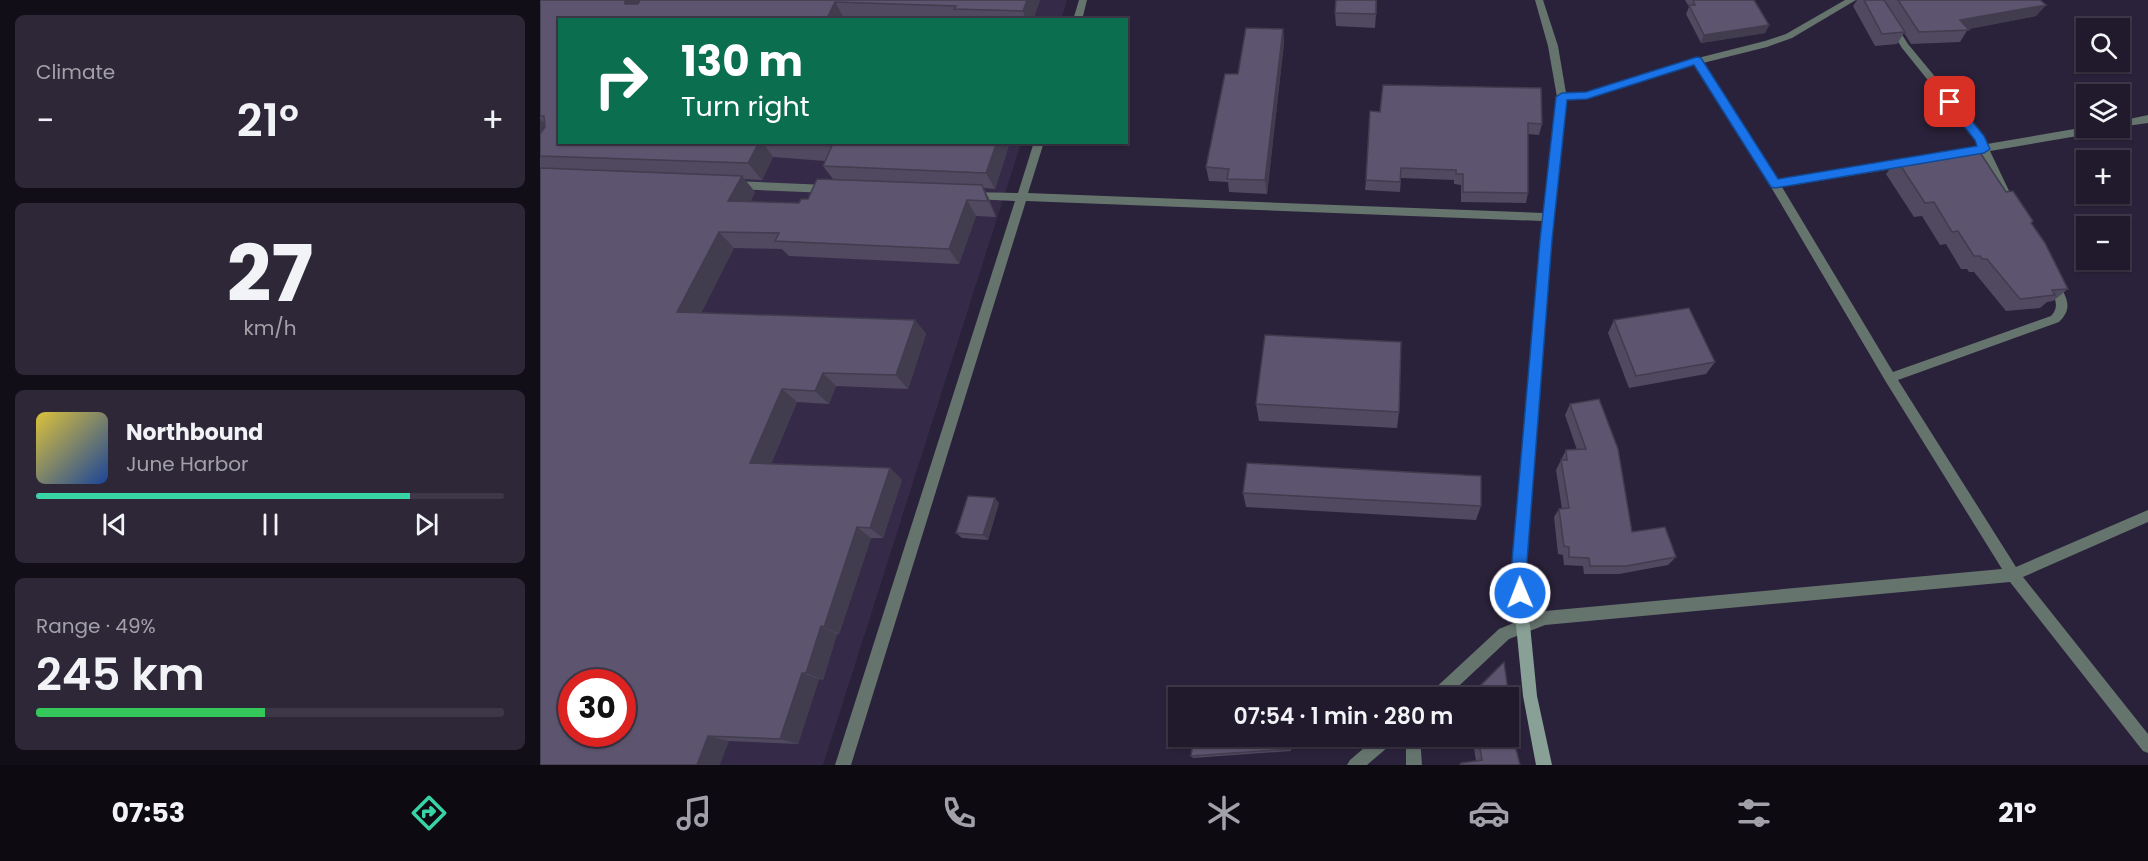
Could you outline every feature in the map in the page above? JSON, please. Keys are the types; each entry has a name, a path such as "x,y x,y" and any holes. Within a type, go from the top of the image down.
{"street":[{"path":"1078,18 1083,0"},
{"path":"1539,0 1553,46 1562,97 1548,217 1520,561 1530,696 1544,765"},
{"path":"1876,0 1905,46 1980,139 2011,204"},
{"path":"1562,97 1587,95 1697,61 1767,44 1789,36 1845,1"},
{"path":"1697,61 1775,184 1890,378 2013,575 2148,746"},
{"path":"2130,122 2148,119"},
{"path":"1938,157 2076,132"},
{"path":"843,765 1038,144"},
{"path":"1775,184 1926,159"},
{"path":"717,184 834,189"},
{"path":"964,195 1548,217"},
{"path":"1890,378 2055,319 2062,312 2063,304 2049,274"},
{"path":"1447,687 1504,634 1523,625 1556,617 2013,575 2148,516"},
{"path":"1355,765 1377,747"},
{"path":"1413,747 1414,765"}],"shaded area":[{"path":"540,0 1067,0 1062,18 558,18 558,144 1021,144 823,765 540,765"}],"building":[{"path":"540,0 626,0 625,4 638,4 640,0 1027,0 1023,11 835,2 827,18 558,18 558,144 758,144 748,163 540,156 540,134 545,127 544,116 540,116"},
{"path":"1336,0 1376,0 1376,14 1335,13"},
{"path":"1693,0 1754,0 1769,25 1704,35 1689,5 1695,5"},
{"path":"1864,0 1884,0 1905,32 1882,34"},
{"path":"1898,0 2040,0 2046,5 1960,20 1969,30 1919,32"},
{"path":"1246,28 1283,29 1265,180 1227,179 1229,169 1206,167 1225,74 1238,74"},
{"path":"1383,85 1541,88 1542,124 1528,123 1528,193 1463,192 1463,174 1456,174 1456,170 1401,168 1400,182 1366,180 1370,111 1380,112"},
{"path":"808,144 996,144 986,173 823,166 832,146"},
{"path":"1979,151 2006,192 2013,191 2033,221 2031,223 2045,243 2068,289 2052,290 2055,295 2020,299 1987,259 1974,256 1958,231 1952,232 1934,202 1925,203 1897,160"},
{"path":"540,168 742,176 728,201 799,203 801,199 808,199 817,179 982,185 988,201 967,200 949,249 775,241 779,233 719,232 677,312 915,320 896,375 823,373 815,391 782,389 750,463 890,468 870,528 857,527 824,627 821,626 806,673 802,673 780,739 708,736 697,765 540,765"},
{"path":"1689,308 1715,362 1636,376 1614,320"},
{"path":"1265,335 1401,342 1399,412 1256,404"},
{"path":"1599,399 1618,449 1632,532 1665,527 1676,557 1626,566 1590,566 1589,558 1569,557 1569,547 1564,546 1559,509 1569,508 1561,460 1567,460 1566,450 1586,449 1570,404"},
{"path":"1247,463 1481,476 1481,506 1243,493"},
{"path":"968,496 995,498 983,535 956,533"},
{"path":"1504,662 1507,687 1479,687"},
{"path":"1192,747 1291,747 1291,749 1191,756"},
{"path":"1480,747 1516,747 1520,765 1462,765 1461,763 1482,760"}],"route":[{"path":"1520,593 1520,561 1546,240 1562,97 1587,95 1697,61 1775,184 1984,149 1980,139 1950,102"}]}
